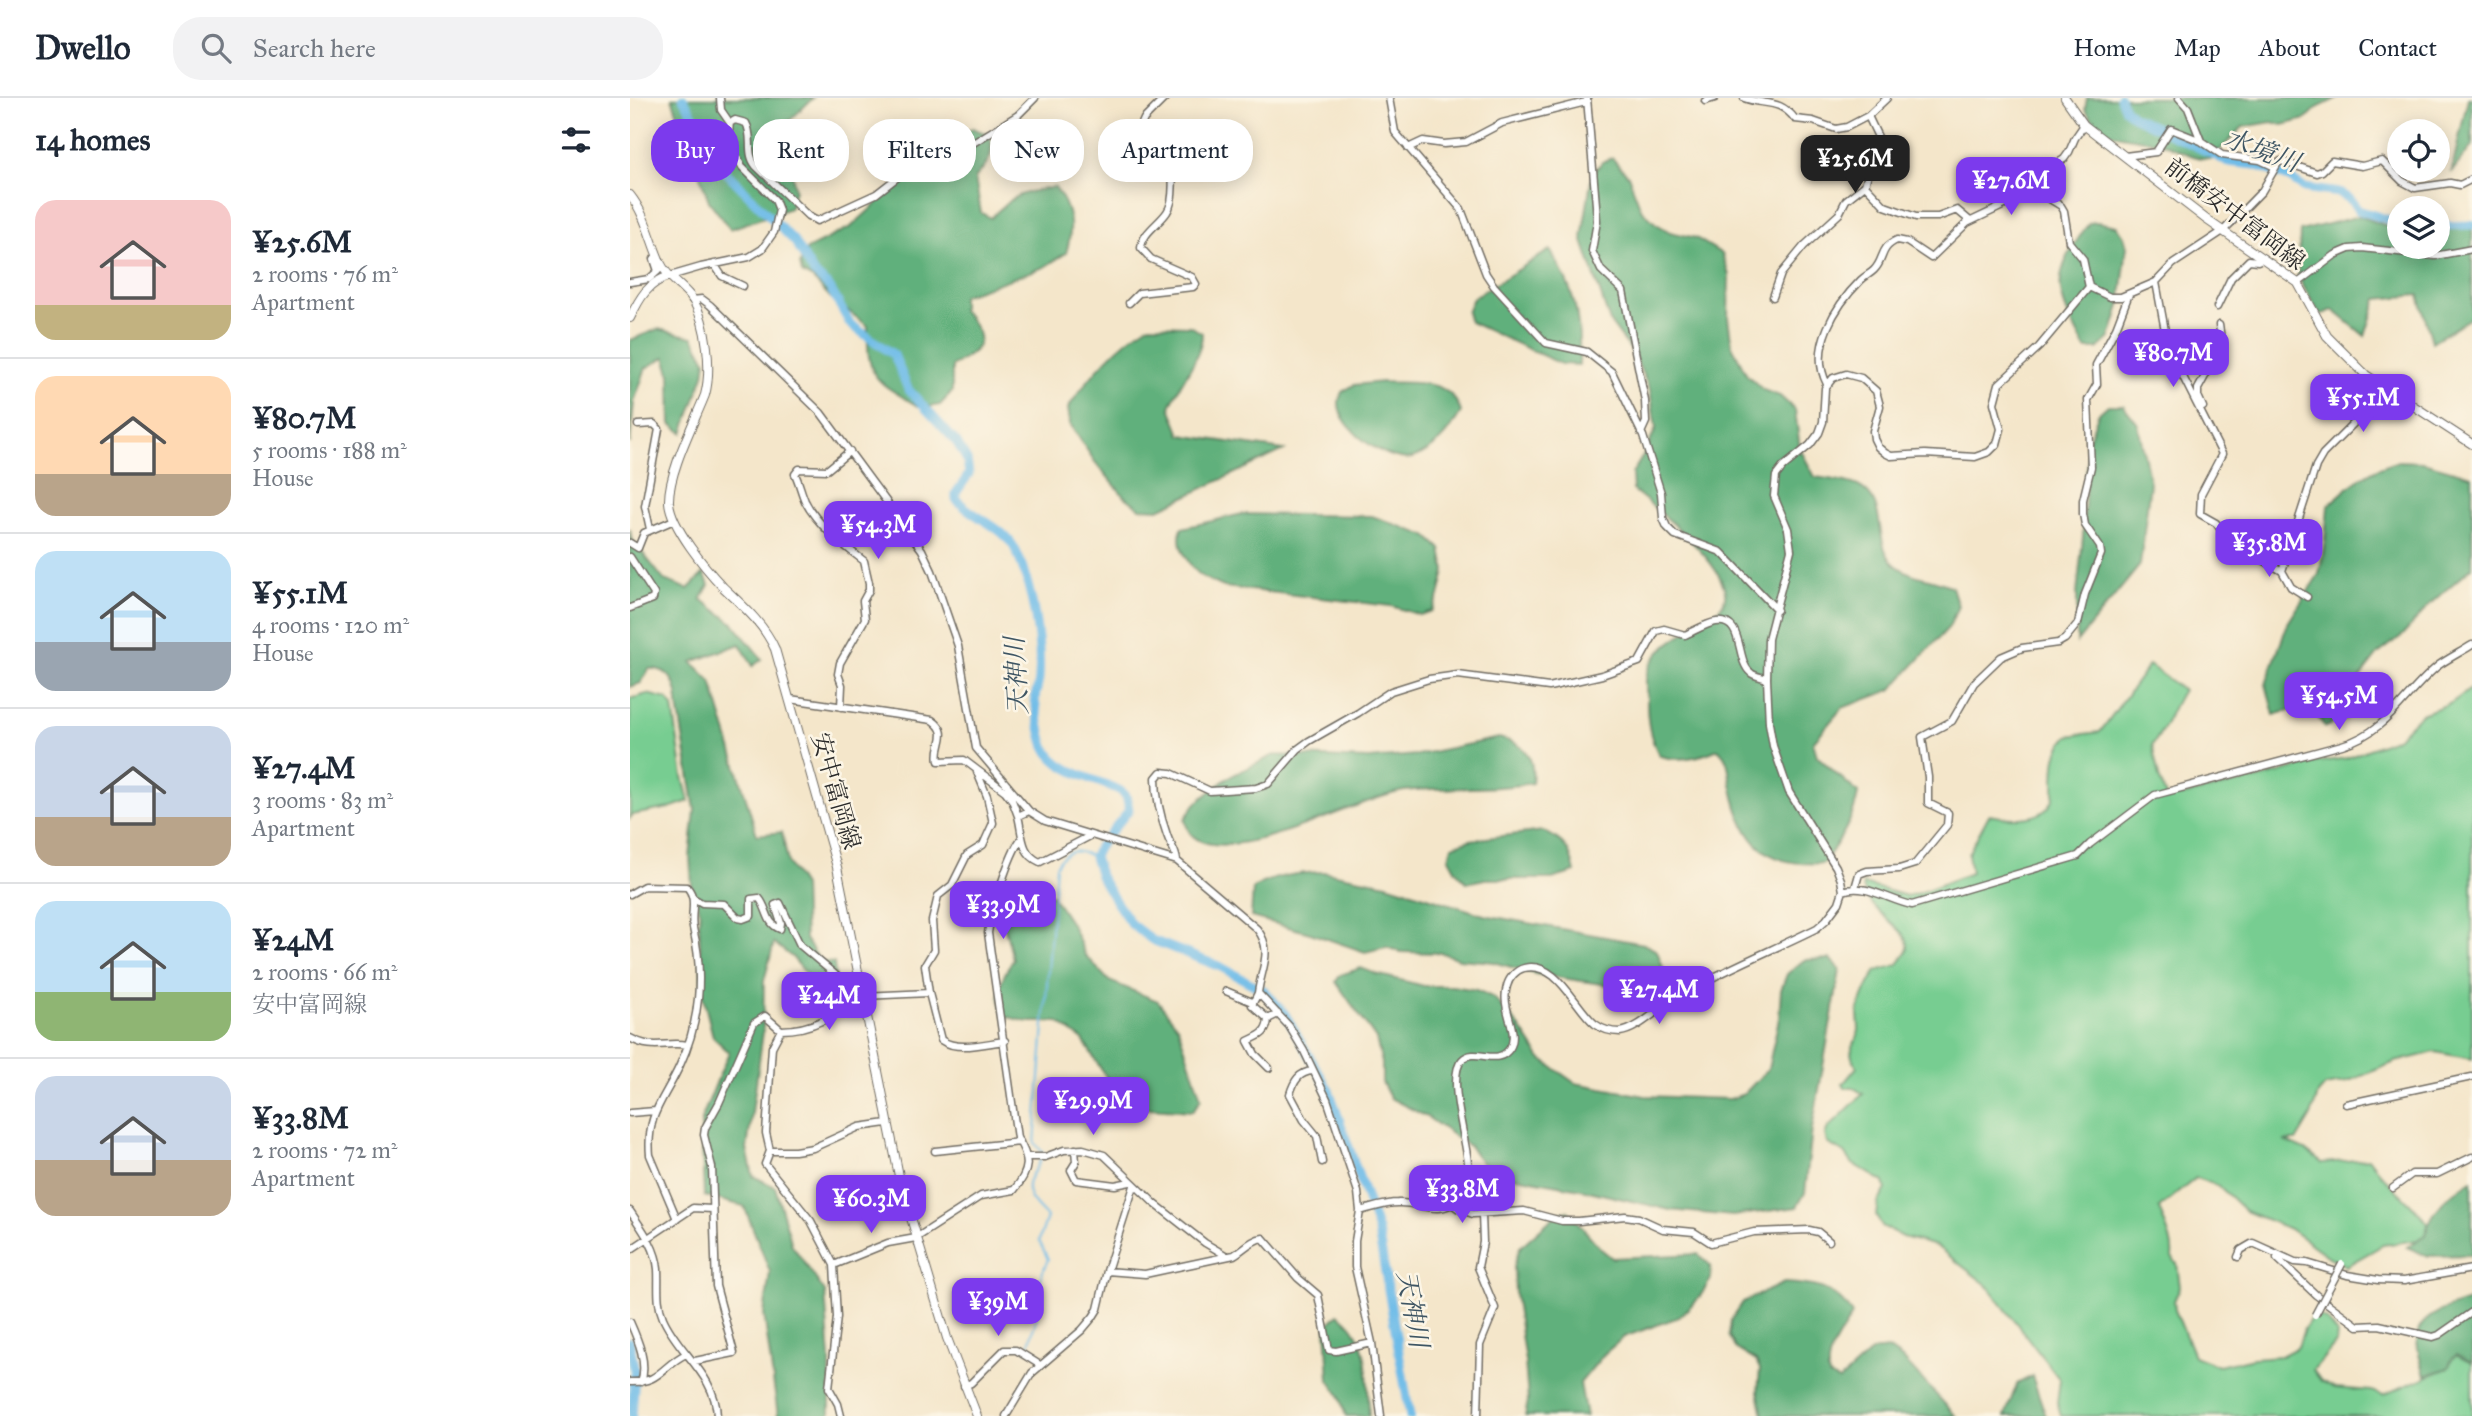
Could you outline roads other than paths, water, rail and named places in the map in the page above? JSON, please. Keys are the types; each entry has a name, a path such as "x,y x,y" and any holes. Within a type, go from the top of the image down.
{"main road":[{"name":"前橋安中富岡線","path":"2065,98 2084,125 2222,231 2298,283 2327,336 2366,375 2472,444"},
{"name":"安中富岡線","path":"630,195 641,212 657,254 670,276 692,300 700,319 709,372 705,395 671,482 669,500 674,520 712,575 765,630 775,649 837,867 887,1123 916,1238 964,1386 977,1416"},
{"path":"630,317 646,290 670,276"}],"street":[{"path":"720,98 722,110 728,119"},
{"path":"739,121 746,123 749,128 750,159 808,216 817,221 876,194 912,166 929,158 962,150 1018,116 1035,98"},
{"path":"1129,303 1139,293 1193,287 1196,284 1196,280 1183,271 1150,259 1143,253 1140,245 1167,212 1173,200 1170,157 1139,139 1137,135 1144,119 1165,98"},
{"path":"1704,102 1715,98"},
{"path":"1744,98 1770,99 1786,106 1795,119 1836,129 1847,127 1868,116 1887,98"},
{"path":"2179,98 2188,108 2201,141"},
{"path":"1390,99 1395,132 1461,209 1486,274 1494,286 1546,343 1594,355 1612,372 1641,433 1661,493 1663,519 1667,527 1675,534 1721,552 1777,610"},
{"path":"1408,148 1423,141 1444,144 1466,142 1502,123 1586,100 1597,221 1592,251 1601,270 1623,291 1645,401 1646,422 1641,433"},
{"path":"1773,297 1781,274 1804,246 1839,214 1846,200 1864,185 1878,137 1868,116"},
{"path":"1364,1210 1399,1203 1440,1208 1452,1204 1464,1188 1468,1176 1468,1153 1456,1090 1458,1067 1469,1055 1491,1059 1510,1047 1513,1039 1505,1007 1505,995 1507,985 1516,971 1528,967 1548,972 1598,1027 1609,1032 1623,1031 1676,998 1817,928 1835,910 1843,891 1836,867 1802,814 1783,776 1769,723 1766,679 1768,639 1791,550 1788,529 1774,496 1776,476 1810,445 1819,433 1823,422 1827,384 1821,357 1823,338 1837,310 1857,284 1878,266 1884,249 1897,240 1907,242 1931,258 1970,221 2009,203 2037,186 2051,167 2064,159 2084,125"},
{"path":"2125,156 2156,152 2171,129 2201,141 2222,155 2260,160 2275,167"},
{"path":"670,276 749,257 762,249 770,239 778,221 779,210 775,200 739,161"},
{"path":"2089,287 2110,296 2121,297 2156,282 2173,264 2222,231 2262,191 2281,161 2317,173 2332,161 2362,166 2382,162 2402,181 2415,188 2450,183 2460,185 2472,179"},
{"path":"1864,185 1885,206 1916,217 1938,217 1957,210 1970,221"},
{"path":"1827,384 1836,376 1846,374 1861,378 1876,391 1880,406 1873,431 1874,439 1885,453 1891,456 1925,454 1977,457 1989,452 1997,444 2001,429 1994,403 1998,384 2039,347 2089,287 2086,264 2069,242 2064,211 2037,186"},
{"path":"2298,283 2335,255 2348,249 2362,248 2435,256 2472,249"},
{"path":"630,282 653,277 658,271 653,259 657,254"},
{"path":"2217,307 2231,278 2249,260 2258,261 2263,258"},
{"path":"714,264 722,276 743,286"},
{"path":"2156,282 2168,347 2222,454 2201,494 2200,514 2216,523 2236,550 2253,554 2282,571 2291,587 2307,597"},
{"path":"1855,888 1859,874 1899,869 1915,864 1947,825 1948,813 1927,803 1928,777 1922,737 1952,722 1974,682 2001,657 2016,649 2058,643 2078,624 2085,594 2101,555 2100,547 2085,525 2083,514 2083,500 2091,467 2088,400 2097,384 2096,365 2116,328 2129,295"},
{"path":"692,300 702,299 726,320 821,413 927,560 962,661 976,748 1029,811 1045,821 1177,861 1257,929 1266,943 1266,952 1259,989 1252,1002"},
{"path":"2201,411 2204,408 2198,396 2198,389 2222,345 2220,325"},
{"path":"2282,571 2316,466 2323,454 2354,423 2383,387"},
{"path":"638,425 654,424 659,429 645,506 650,530"},
{"path":"841,707 842,685 838,674 840,663 865,620 863,601 869,590 869,583 864,561 838,541 805,501 795,474 799,469 827,470 850,451"},
{"path":"630,543 638,548 644,533 674,520"},
{"path":"630,557 654,594 653,599 648,602 630,608"},
{"path":"1177,861 1176,851 1167,837 1157,789 1156,778 1161,772 1171,773 1210,790 1256,788 1268,784 1298,749 1309,741 1384,695 1408,685 1458,675 1549,687 1602,675 1639,662 1656,631 1664,629 1685,635 1717,622 1727,624 1735,630 1746,667 1751,674 1766,679"},
{"path":"1843,891 1855,888 1912,905 2078,856 2155,795 2342,745 2362,737 2403,704 2439,666 2472,645"},
{"path":"790,699 932,720 942,727 937,755 939,761 964,760 1005,791 1012,800 1022,829 1021,839 990,918 988,933 1016,1129 1028,1157 1026,1170 1014,1191 981,1196 916,1238 887,1243 834,1265"},
{"path":"977,769 993,823 984,845 967,855 952,885 938,896 932,921 934,950 925,965 941,1040 947,1044 965,1046 1005,1041"},
{"path":"1018,816 1029,811"},
{"path":"1021,839 1032,858 1040,862 1090,836"},
{"path":"630,894 644,886 687,887 693,898 692,926 696,936 699,994 695,1020 688,1045 655,1111 649,1144 650,1155 677,1219"},
{"path":"693,898 702,903 724,904 738,918 743,919 751,916 751,900 758,898 769,921 780,929 781,923 775,905 780,903 800,945 861,995"},
{"path":"1259,989 1297,1038 1327,1100 1359,1192 1364,1210 1355,1241 1355,1267 1372,1343 1381,1416"},
{"path":"1226,991 1252,1002 1268,1019"},
{"path":"695,1361 734,1353 716,1286 712,1167 704,1135 754,1023 765,1016 781,1030 800,1030 829,1017 861,995 929,993"},
{"path":"1268,1019 1278,1014"},
{"path":"1268,1019 1263,1034 1248,1042 1269,1068"},
{"path":"781,1030 772,1047 766,1133 770,1151 765,1164 811,1221 834,1265 837,1317 829,1388 841,1416"},
{"path":"630,1038 639,1044 661,1047 677,1043 688,1045"},
{"path":"1313,1072 1306,1072 1294,1080 1290,1094 1304,1120 1317,1136 1322,1162"},
{"path":"2346,1104 2472,1077"},
{"path":"630,1113 655,1111"},
{"path":"770,1151 813,1148 859,1127 887,1123"},
{"path":"935,1151 1020,1142"},
{"path":"1028,1157 1045,1157 1075,1149 1091,1150 1104,1155 1132,1184 1205,1243 1227,1256"},
{"path":"1075,1149 1076,1161 1071,1170 1076,1180 1115,1185 1132,1184"},
{"path":"2393,1188 2412,1174 2437,1174 2472,1157"},
{"path":"1006,1416 1032,1373 1082,1330 1098,1309 1132,1184"},
{"path":"1452,1204 1466,1212 1482,1214 1524,1211 1562,1221 1625,1216 1639,1218 1663,1229 1694,1232 1711,1243 1754,1232 1809,1230 1818,1232 1829,1241"},
{"path":"630,1250 693,1208 712,1209"},
{"path":"630,1211 648,1238 658,1268 658,1300 662,1315 686,1354 695,1361 714,1399 717,1416"},
{"path":"1478,1416 1480,1345 1495,1308 1478,1267 1483,1242 1482,1214"},
{"path":"1107,1271 1144,1274 1234,1255 1257,1239 1263,1238 1298,1278 1318,1295 1329,1350 1372,1343"},
{"path":"2238,1257 2241,1250 2253,1243 2295,1262 2378,1280 2404,1281 2472,1269"},
{"path":"2268,1249 2316,1295 2358,1326 2388,1326 2433,1336 2439,1335 2472,1312"},
{"path":"2315,1315 2342,1264"},
{"path":"630,1322 644,1372 635,1382"},
{"path":"964,1386 1004,1350 1016,1350 1040,1365"},
{"path":"635,1382 652,1380 673,1360 686,1354"}],"waterway":[{"name":"天神川","path":"683,98 726,172 795,242 813,272 830,288 850,324 894,355 908,389 957,443 967,460 969,474 956,493 956,499 1011,542 1031,596 1039,663 1035,698 1045,746 1049,754 1063,766 1119,790 1127,798 1129,810 1098,848 1094,857 1100,876 1116,902 1131,924 1152,940 1221,967 1265,991 1285,1014 1329,1090 1378,1231 1410,1416"},
{"name":"水境川","path":"2120,98 2125,109 2133,116 2228,162 2255,165 2289,178 2304,188 2339,193 2350,199 2358,210 2387,219"},
{"name":"水境川","path":"2450,226 2472,225"},
{"path":"1043,1153 1035,1143 1056,866 1067,853 1082,852 1094,857"},
{"path":"1027,1351 1043,1295 1038,1284 1048,1259 1039,1241 1047,1217 1032,1200 1028,1190 1030,1178 1041,1158"},
{"path":"630,1342 635,1374 632,1416"}]}
